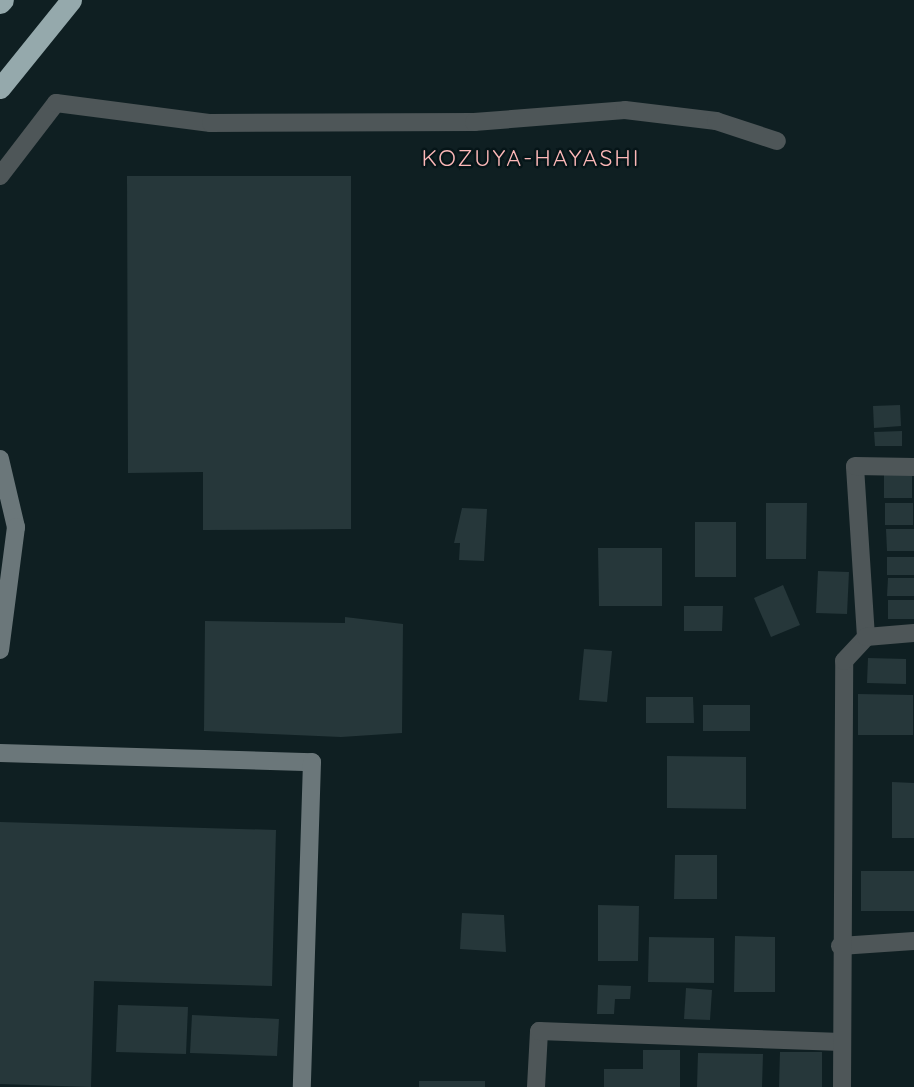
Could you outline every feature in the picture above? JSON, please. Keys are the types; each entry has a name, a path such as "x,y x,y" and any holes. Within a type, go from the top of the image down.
{"highway":[{"path":"0,88 71,0"}],"street":[{"path":"0,176 56,103 211,123 474,122 625,110 716,121 777,141"},
{"path":"0,458 16,527 0,650"},
{"path":"866,637 855,466 914,467"},
{"path":"842,1087 840,946 844,661 866,637 914,633"},
{"path":"0,753 313,762 303,1087"},
{"path":"840,946 914,941"},
{"path":"536,1087 539,1031 842,1042"}],"building":[{"path":"127,176 351,176 351,529 203,530 203,472 128,473"},
{"path":"900,405 901,426 874,428 873,406"},
{"path":"902,431 902,446 875,446 874,432"},
{"path":"884,475 912,475 912,498 884,498"},
{"path":"766,503 807,503 806,559 766,559"},
{"path":"885,503 913,503 913,525 885,525"},
{"path":"462,508 487,509 484,561 459,560 460,543 454,543"},
{"path":"695,522 736,522 736,577 695,577"},
{"path":"886,529 914,529 914,551 887,551"},
{"path":"598,548 662,548 662,606 599,606"},
{"path":"887,557 914,557 914,575 887,575"},
{"path":"818,571 849,572 847,614 816,613"},
{"path":"888,578 914,578 914,596 887,596"},
{"path":"783,585 800,625 771,637 754,598"},
{"path":"888,600 914,600 914,619 888,619"},
{"path":"684,606 723,606 722,631 684,631"},
{"path":"345,617 403,624 402,733 341,737 204,731 205,621 345,623"},
{"path":"584,649 612,651 607,702 579,700"},
{"path":"868,658 906,659 906,684 867,683"},
{"path":"858,694 913,695 913,735 858,735"},
{"path":"646,697 693,697 694,723 646,723"},
{"path":"703,705 750,705 750,731 703,731"},
{"path":"667,756 746,757 746,809 667,808"},
{"path":"892,782 914,783 914,838 892,838"},
{"path":"0,822 276,830 272,986 94,981 91,1087 0,1084"},
{"path":"675,855 717,855 717,899 674,899"},
{"path":"861,871 914,871 914,911 861,911"},
{"path":"598,905 639,906 638,961 598,961"},
{"path":"462,913 504,915 506,952 460,949"},
{"path":"735,936 775,937 775,992 734,992"},
{"path":"649,937 714,938 714,983 648,982"},
{"path":"598,985 631,986 630,999 615,999 614,1014 597,1014"},
{"path":"686,988 712,990 710,1020 684,1019"},
{"path":"118,1005 188,1007 186,1054 116,1052"},
{"path":"192,1015 279,1019 277,1056 190,1053"},
{"path":"643,1050 680,1050 680,1087 604,1087 604,1069 643,1069"},
{"path":"780,1052 822,1052 822,1087 779,1087"},
{"path":"698,1053 763,1054 762,1087 697,1087"},
{"path":"419,1081 485,1081 485,1087 419,1087"}],"district":[{"name":"KOZUYA-HAYASHI","path":"531,158"}]}
